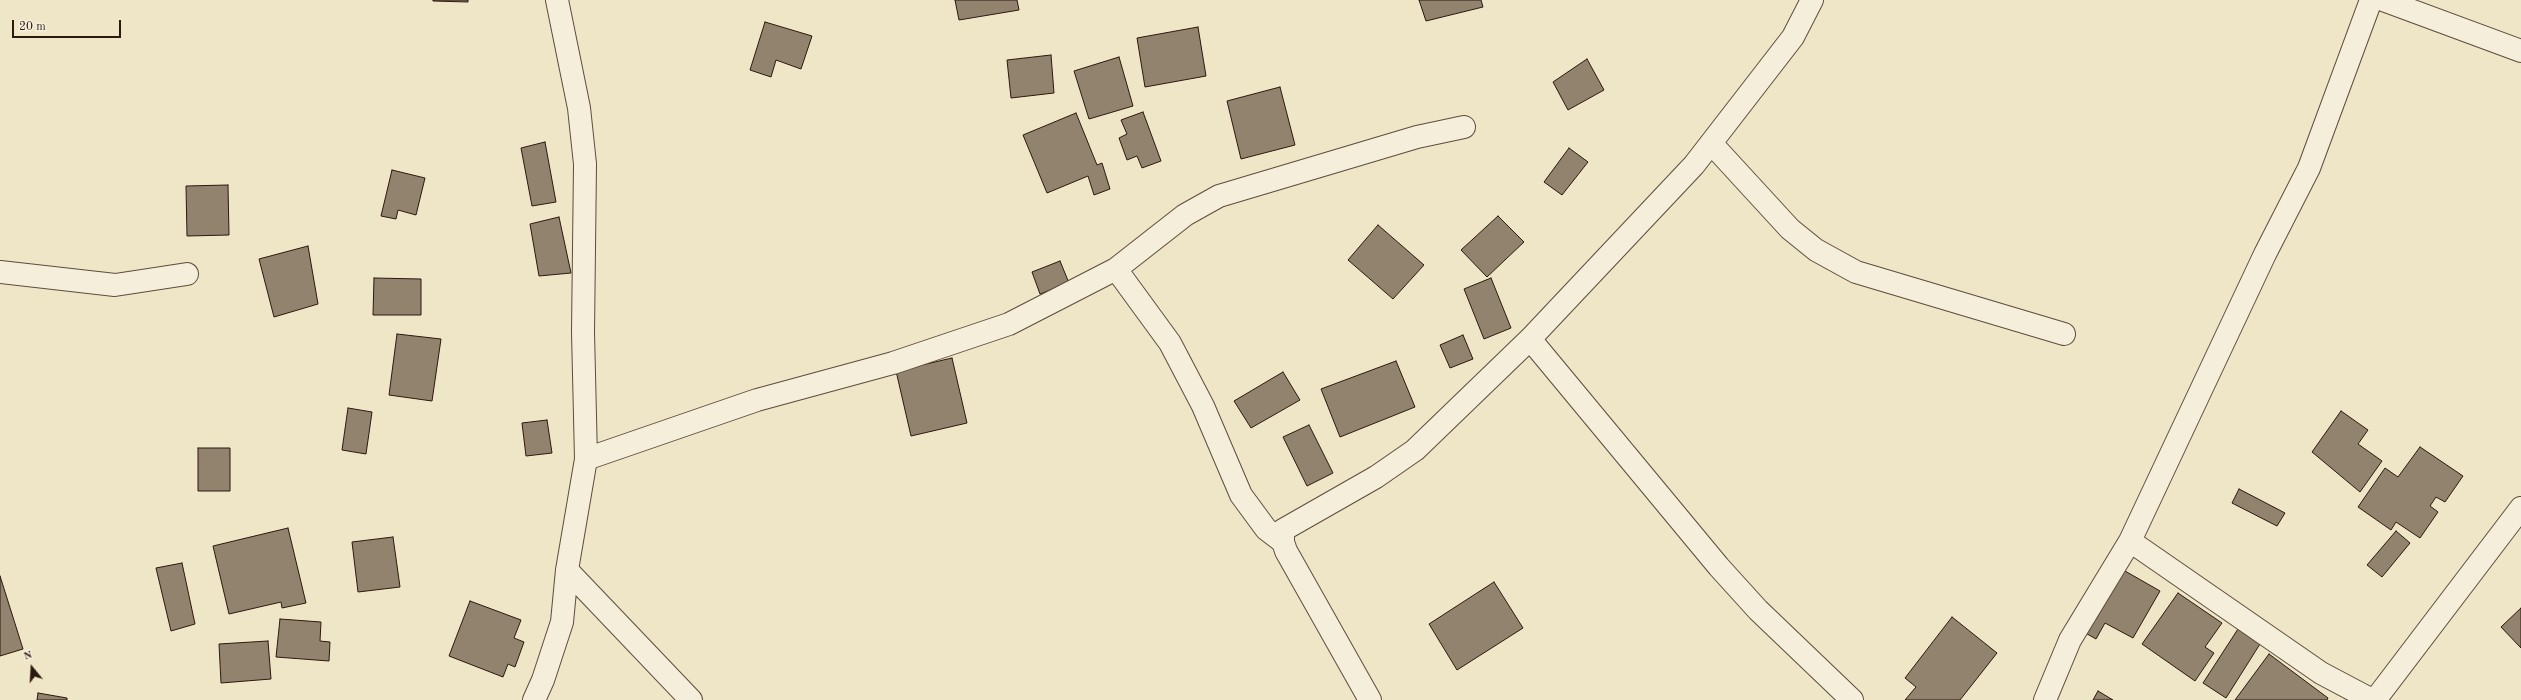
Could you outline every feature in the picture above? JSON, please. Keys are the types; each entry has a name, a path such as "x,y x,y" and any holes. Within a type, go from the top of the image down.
{"street":[{"path":"534,700 543,680 562,622 568,570 586,459 583,332 585,164 579,108 557,0"},
{"path":"1282,542 1283,530 1288,525 1376,477 1415,450 1530,339 1694,165 1793,37 1812,0"},
{"path":"2045,700 2070,640 2130,541 2264,254 2309,168 2371,0"},
{"path":"2383,0 2521,51"},
{"path":"586,459 757,400 893,363 1009,324 1116,269 1185,215 1219,196 1417,137 1464,127"},
{"path":"1711,143 1790,229 1816,250 1856,272 2064,334"},
{"path":"1116,269 1170,343 1203,406 1241,495 1266,529 1282,542 1370,700"},
{"path":"0,272 115,285 187,274"},
{"path":"1530,339 1719,567 1758,610 1852,700"},
{"path":"2130,541 2321,673 2374,700 2519,514"},
{"path":"568,570 691,700"}],"building":[{"path":"468,0 468,2 433,1"},
{"path":"955,0 1017,0 1019,10 959,20"},
{"path":"1419,0 1481,0 1483,7 1426,21"},
{"path":"765,22 812,36 801,69 776,60 771,77 750,70"},
{"path":"1198,27 1206,76 1145,87 1137,38"},
{"path":"1051,55 1054,93 1011,98 1007,60"},
{"path":"1119,57 1133,106 1089,119 1074,71"},
{"path":"1587,59 1604,90 1568,110 1553,82"},
{"path":"1280,87 1295,145 1241,159 1227,101"},
{"path":"1143,112 1161,161 1142,168 1137,156 1127,160 1119,138 1127,134 1121,120"},
{"path":"1076,113 1097,165 1102,163 1110,189 1094,195 1088,176 1047,193 1023,135"},
{"path":"545,142 556,202 532,206 521,148"},
{"path":"1569,148 1588,162 1562,195 1544,182"},
{"path":"392,170 425,178 416,215 398,210 396,219 381,216"},
{"path":"228,185 229,235 187,236 186,186"},
{"path":"1498,216 1524,242 1487,277 1461,250"},
{"path":"559,217 571,273 539,276 530,224"},
{"path":"1378,225 1424,265 1393,299 1348,260"},
{"path":"308,246 318,304 274,317 259,259"},
{"path":"1060,261 1069,283 1040,294 1032,272"},
{"path":"374,278 421,279 421,315 373,315"},
{"path":"1491,278 1511,328 1484,339 1464,289"},
{"path":"397,334 441,339 432,401 389,395"},
{"path":"1463,335 1473,359 1450,368 1440,345"},
{"path":"952,358 967,423 911,436 896,371"},
{"path":"1396,361 1415,407 1340,437 1321,389"},
{"path":"1283,372 1300,400 1251,428 1234,401"},
{"path":"348,408 372,412 366,454 342,450"},
{"path":"2341,411 2368,430 2358,444 2382,461 2360,492 2312,452"},
{"path":"547,420 552,453 526,456 522,423"},
{"path":"1309,425 1333,473 1307,486 1283,437"},
{"path":"2420,447 2463,476 2445,502 2436,497 2430,506 2438,512 2420,538 2396,522 2391,530 2358,507 2385,468 2398,477"},
{"path":"198,448 230,448 230,491 198,491"},
{"path":"2239,489 2285,513 2277,526 2232,503"},
{"path":"288,528 306,603 282,608 281,602 229,614 213,546"},
{"path":"2396,531 2410,543 2382,577 2367,565"},
{"path":"393,537 400,587 358,592 352,542"},
{"path":"182,563 195,624 171,631 156,568"},
{"path":"2118,567 2160,591 2133,638 2105,623 2096,639 2082,631"},
{"path":"0,576 23,649 0,656"},
{"path":"1494,582 1523,628 1457,670 1429,624"},
{"path":"2178,593 2222,623 2205,647 2214,653 2195,681 2142,644"},
{"path":"470,601 521,620 514,638 524,642 515,667 508,664 503,677 449,656"},
{"path":"2521,608 2521,648 2501,627"},
{"path":"1952,617 1997,653 1960,700 1905,700 1916,687 1905,678"},
{"path":"280,619 321,622 320,641 330,642 329,661 276,657"},
{"path":"2238,629 2260,644 2226,698 2203,683"},
{"path":"268,641 271,679 221,683 219,644"},
{"path":"2269,654 2328,698 2327,700 2235,700"},
{"path":"2098,691 2113,700 2093,700"},
{"path":"38,693 67,698 67,700 37,700"}]}
